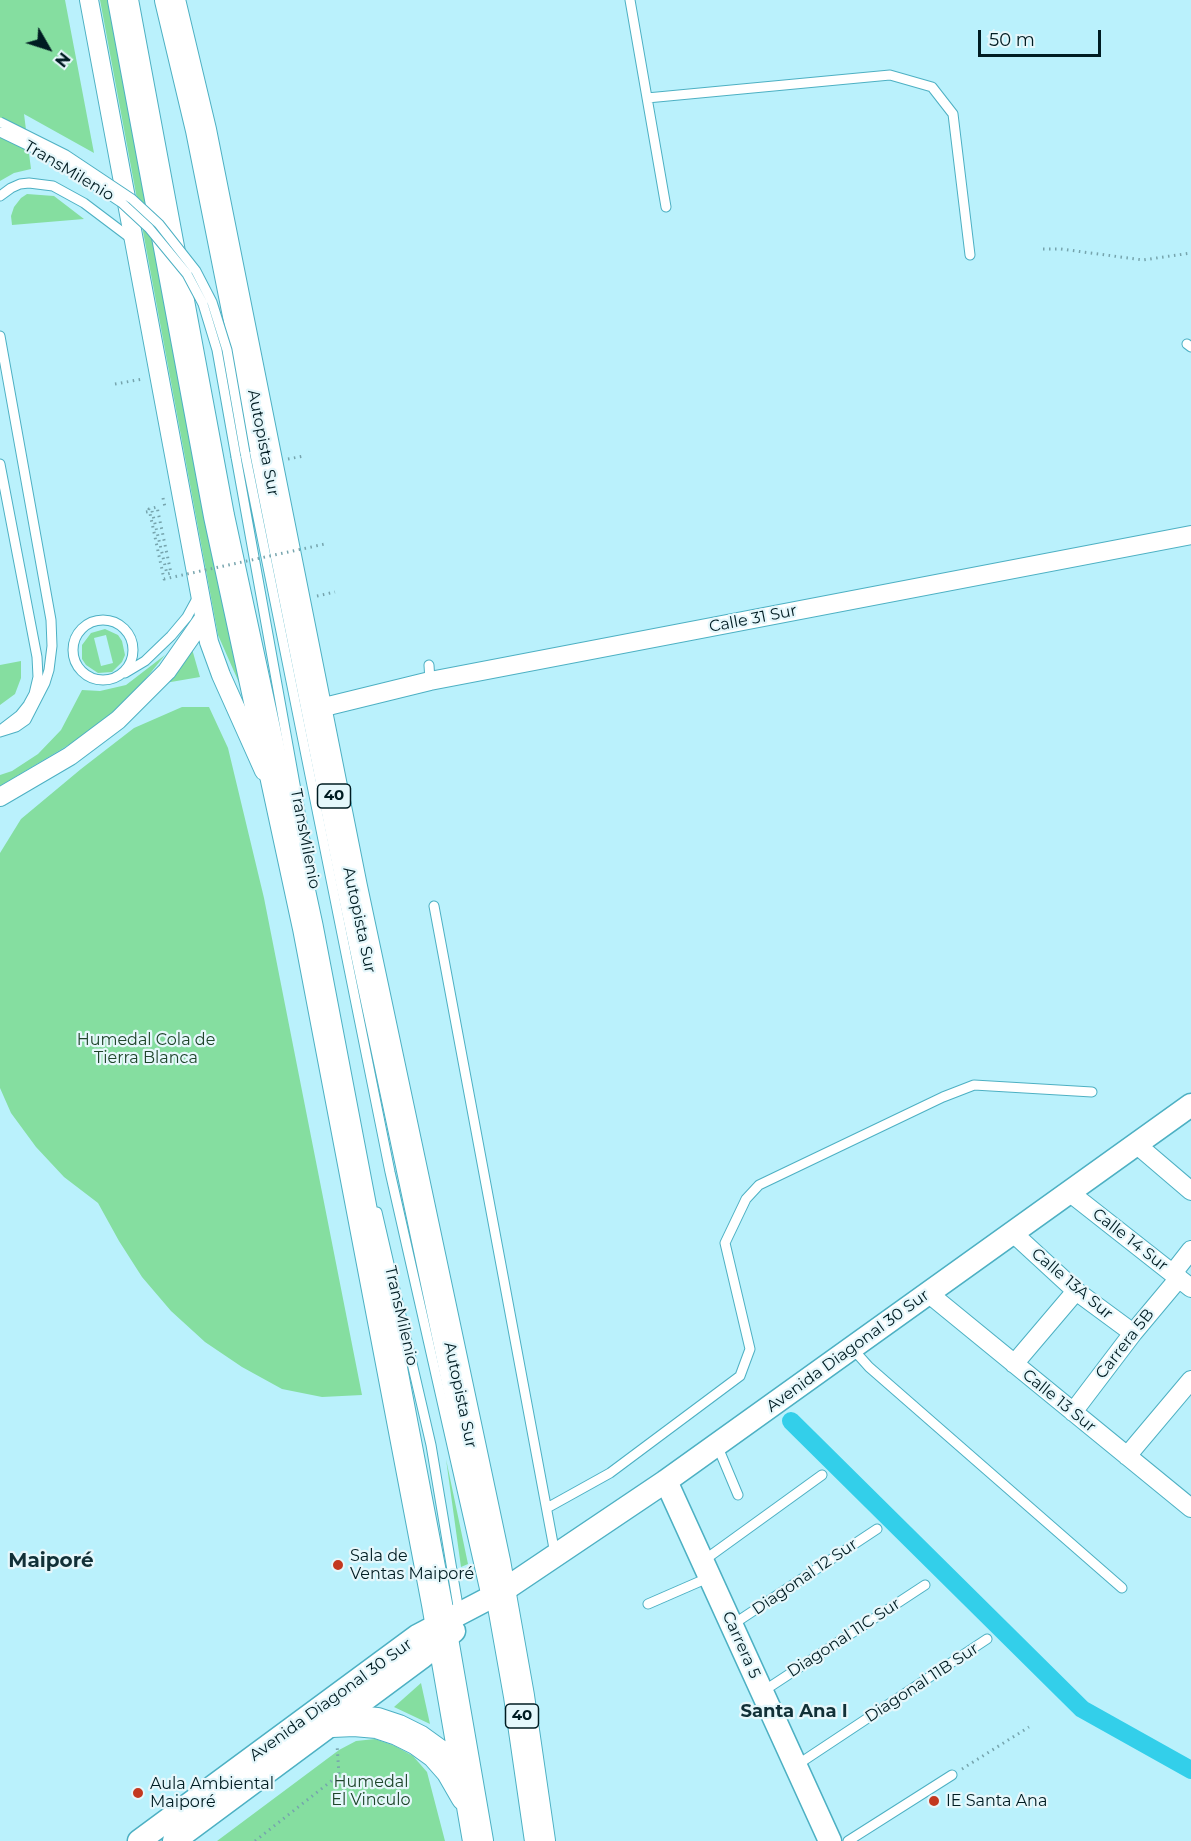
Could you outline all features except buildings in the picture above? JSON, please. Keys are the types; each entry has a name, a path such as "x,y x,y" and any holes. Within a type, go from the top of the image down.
{"highway":[{"path":"123,0 219,516 308,928 453,1627 472,1806 478,1841"},
{"name":"Autopista Sur","path":"170,0 205,153 316,709 403,1125 491,1602 519,1696 540,1841"},
{"path":"332,1737 354,1721 376,1723 398,1730 418,1740 436,1754 451,1770 472,1806"}],"street":[{"path":"89,0 209,642 220,675 282,808"},
{"name":"Calle 31 Sur","path":"316,709 429,673 1191,535"},
{"path":"0,797 70,756 118,720 167,671 204,618"},
{"name":"Avenida Diagonal 30 Sur","path":"174,1841 332,1737 453,1627 717,1445 1191,1105"},
{"path":"1136,1144 1191,1191"},
{"name":"Calle 14 Sur","path":"1069,1192 1181,1279"},
{"name":"Calle 13A Sur","path":"1012,1233 1076,1290 1132,1333"},
{"name":"Carrera 5B","path":"1073,1412 1132,1333 1181,1279 1191,1250"},
{"path":"1014,1364 1076,1290"},
{"name":"Calle 13 Sur","path":"928,1293 1127,1456 1189,1503"},
{"path":"1127,1456 1191,1380"},
{"name":"Carrera 5","path":"666,1481 830,1841"},
{"name":"Avenida Diagonal 30 Sur","path":"139,1841 417,1636 453,1627"}],"lane":[{"path":"630,0 666,207"},
{"path":"647,98 890,75 932,87 953,114 970,255"},
{"name":"TransMilenio","path":"0,122 66,155 132,200 159,224 196,271 212,302 227,350 241,455 312,877"},
{"name":"TransMilenio","path":"0,132 56,159 122,203 149,228 187,274 203,304 217,350 241,455 388,1161 491,1602"},
{"name":"TransMilenio","path":"0,196 21,184 53,186 84,203 134,240"},
{"path":"0,336 51,620 52,646 45,683 26,720 16,727 0,731"},
{"path":"0,464 37,657 38,677 34,694 28,705 20,715 0,731"},
{"path":"118,676 130,662 132,644 129,635 123,628 105,621 94,622 85,627 75,642 74,650 78,666 91,678 109,680 118,676 145,661 156,651 179,627 200,593"},
{"path":"434,906 555,1556"},
{"path":"547,1508 610,1473 740,1376 750,1349 725,1243 746,1199 759,1185 943,1097 974,1085 1092,1092"},
{"name":"TransMilenio","path":"375,1204 431,1445 453,1627"},
{"path":"852,1348 869,1367 1122,1588"},
{"path":"717,1445 738,1496"},
{"path":"648,1604 706,1569 822,1475"},
{"name":"Diagonal 12 Sur","path":"732,1625 877,1529"},
{"name":"Diagonal 11C Sur","path":"762,1692 925,1585"},
{"name":"Diagonal 11B Sur","path":"796,1765 987,1639"},
{"path":"848,1841 952,1775"}],"path":[{"path":"1043,249 1061,249 1143,260 1191,253"},
{"path":"115,384 146,378"},
{"path":"286,460 304,456"},
{"path":"146,512 152,511 167,574 171,573 157,507 149,509 164,579 325,544"},
{"path":"312,597 335,592"},
{"path":"952,1775 1029,1727"},
{"path":"255,1841 339,1775 332,1737"}],"green space":[{"path":"0,0 65,0 94,153 24,114 31,169 14,173 0,181"},
{"path":"100,0 108,0 240,685 218,635"},
{"path":"27,194 54,196 84,219 12,225 11,216 14,207"},
{"path":"105,629 118,635 122,641 125,655 122,662 112,672 98,673 86,665 82,659 82,645 91,633","holes":["106,635 113,663 101,666 94,638"]},
{"path":"192,649 200,677 165,683 181,667"},
{"path":"165,655 127,702 82,737 0,786 0,775 12,771 38,754 61,730 82,690 100,691 126,685"},
{"path":"21,661 21,678 15,694 0,705 0,665"},
{"name":"Humedal Cola de Tierra Blanca","path":"182,707 209,707 228,748 264,898 362,1395 322,1397 282,1389 242,1367 205,1342 171,1311 142,1277 98,1203 64,1177 36,1147 11,1113 0,1088 0,853 21,819 81,769 134,728"},
{"path":"446,1459 468,1564 461,1567"},
{"path":"421,1683 430,1724 394,1707"},
{"name":"Humedal El Vinculo","path":"375,1739 413,1756 427,1772 445,1841 217,1841 339,1750 356,1741"}],"waterway":[{"path":"791,1421 1082,1709 1191,1770"}],"place":[{"name":"Sala de Ventas Maiporé","path":"338,1565"},
{"name":"Aula Ambiental Maiporé","path":"138,1793"},
{"name":"IE Santa Ana","path":"934,1801"}],"district":[{"name":"Maiporé","path":"51,1561"},
{"name":"Santa Ana I","path":"794,1712"}]}
